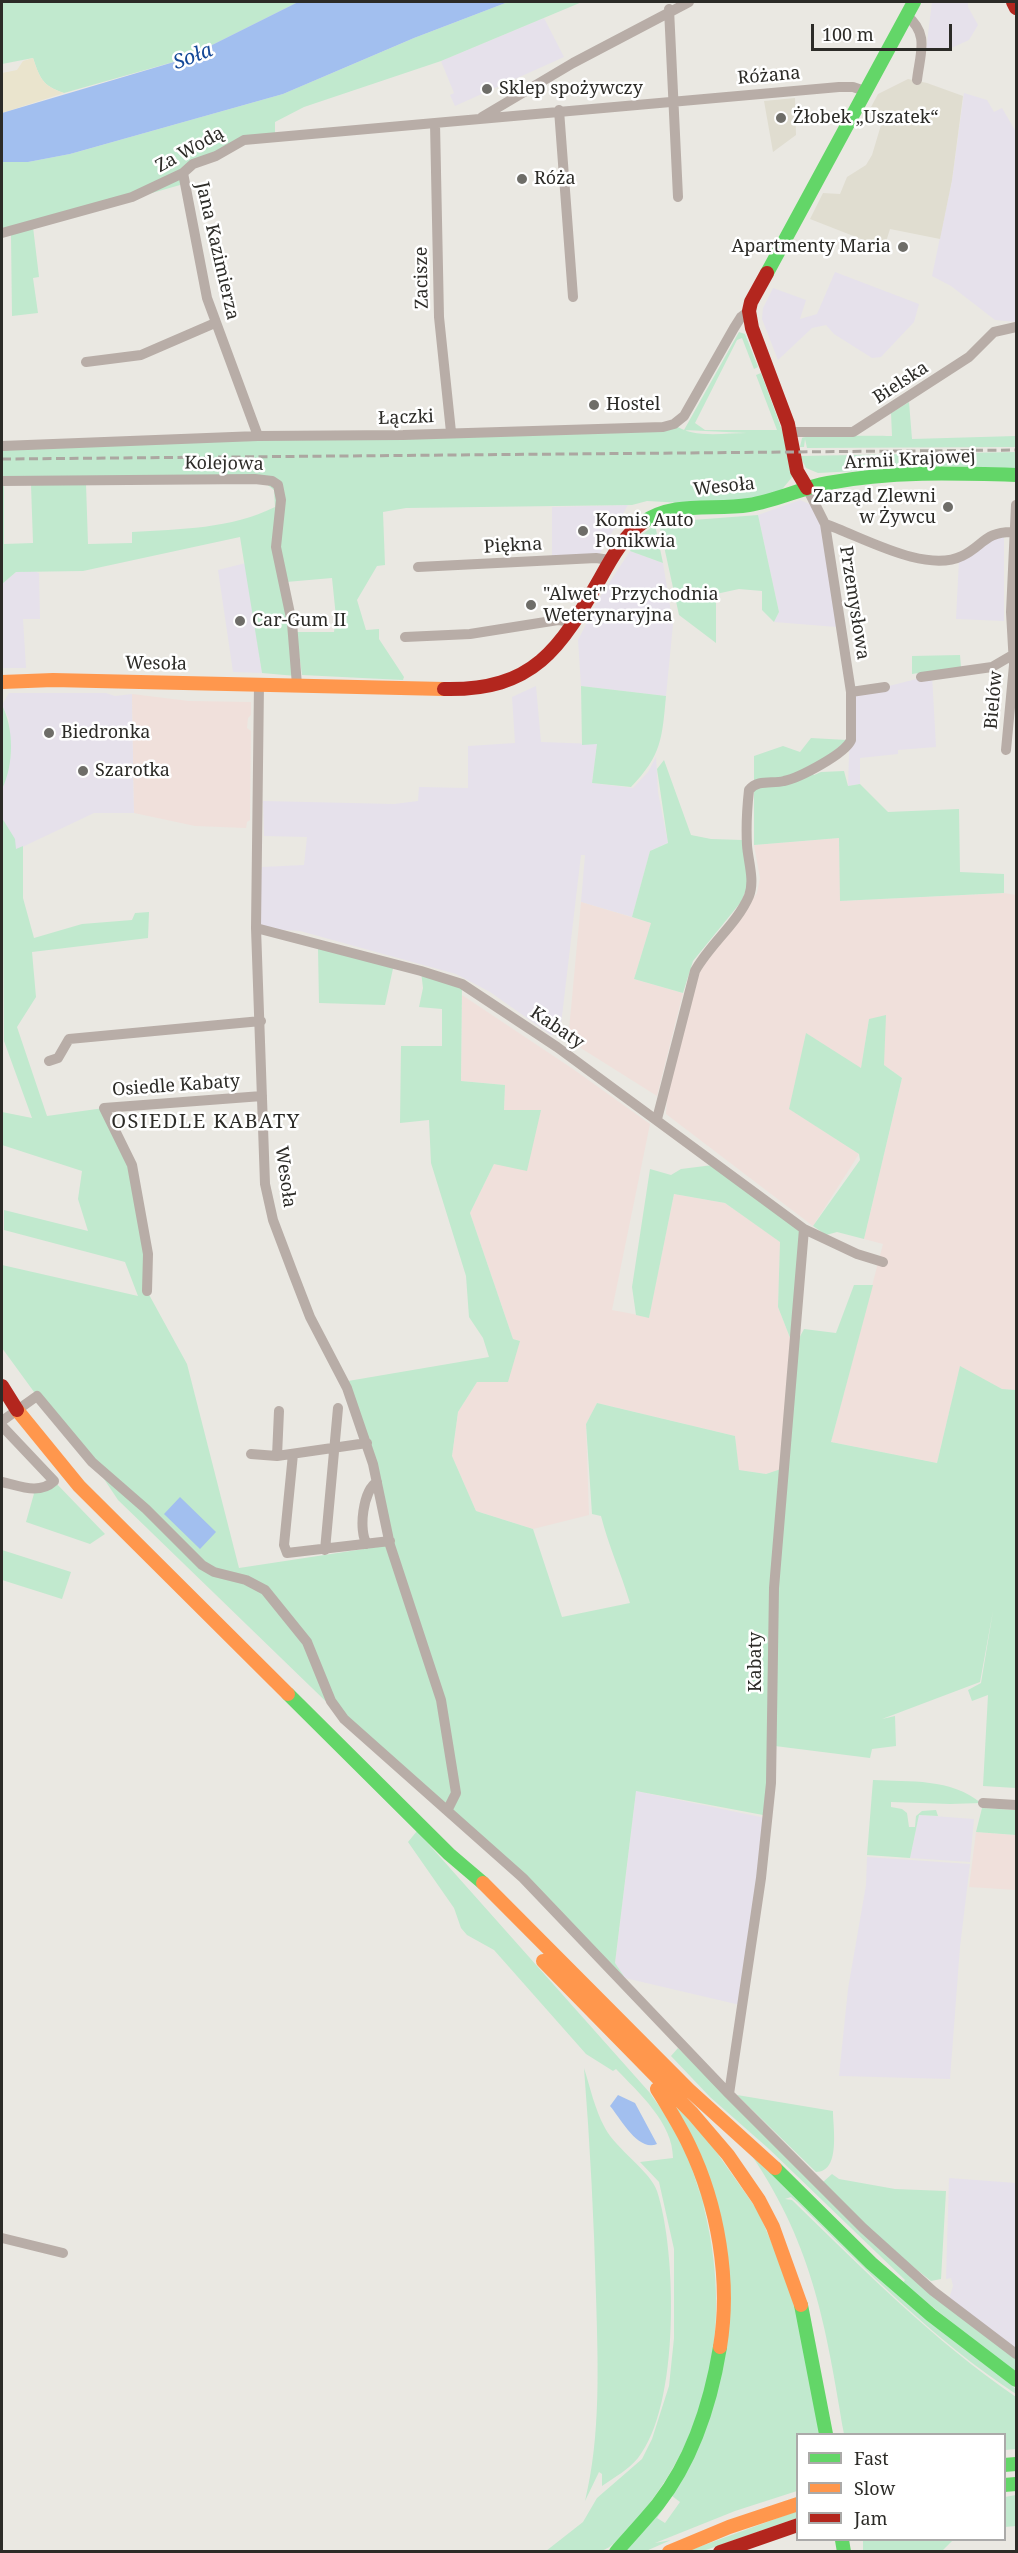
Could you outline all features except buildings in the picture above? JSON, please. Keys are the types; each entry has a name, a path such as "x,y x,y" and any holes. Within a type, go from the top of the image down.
{"main road":[{"path":"807,488 797,471 791,432 752,328 749,311 754,294 914,2"},
{"path":"1013,2 1017,8"},
{"name":"Armii Krajowej","path":"807,488 828,483 912,476 1017,475"},
{"name":"Wesoła","path":"2,682 53,680 452,689 491,687 511,681 541,663 555,650 610,560 634,529 663,512 750,505 807,488"},
{"name":"Wesoła","path":"2,673 53,680"},
{"path":"2,1386 17,1410 60,1464 102,1509 449,1854 479,1879 689,2090 779,2170 905,2293 968,2345 1017,2380"},
{"path":"449,1854 473,1885 616,2038 654,2072 715,2139 759,2200 800,2298 815,2365 826,2433"},
{"path":"616,2038 673,2112 696,2157 716,2221 724,2270 725,2309 717,2372 695,2440 663,2498 616,2552"},
{"path":"689,2090 768,2193 787,2231 802,2267 818,2319 837,2433"},
{"path":"669,2552 729,2527 796,2505"},
{"path":"720,2552 796,2526"}],"street":[{"path":"479,118 669,9 689,2"},
{"path":"669,9 678,197"},
{"path":"906,15 916,23 922,37 917,80"},
{"name":"Różana","path":"435,123 559,110 839,87 852,87 866,91"},
{"path":"559,110 573,297"},
{"name":"Za Wodą","path":"2,233 116,202 183,173 193,164 216,156 243,140 435,123"},
{"name":"Zacisze","path":"435,123 439,317 451,432"},
{"name":"Jana Kazimierza","path":"183,173 207,298 258,436"},
{"name":"Łączki","path":"2,446 258,436 639,429 674,424 692,405 734,328 741,317 749,311"},
{"path":"86,362 141,355 215,323"},
{"name":"Bielska","path":"791,432 853,432 969,357 994,332 1017,327"},
{"name":"Kolejowa","path":"2,481 272,481 280,490 276,547 292,624 297,685"},
{"name":"Przemysłowa","path":"657,1119 695,971 749,897 752,884 747,844 749,790 760,783 783,782 801,775 849,745 853,731 851,692 825,524 807,488"},
{"name":"Bielów","path":"1006,750 1015,653 1014,531 1017,505"},
{"path":"825,524 921,560 961,557 992,534 1014,531"},
{"name":"Piękna","path":"418,567 596,558 610,560"},
{"path":"405,637 470,634 558,620 574,622"},
{"path":"921,677 992,667 1008,660 1015,653"},
{"name":"Wesoła","path":"258,684 256,928 265,1184 273,1220 310,1317 347,1388 367,1443 390,1543 441,1700 456,1793 448,1809"},
{"path":"851,692 885,687"},
{"name":"Kabaty","path":"256,928 422,971 462,984 557,1047 804,1229 857,1254 883,1262"},
{"path":"49,1061 58,1058 69,1039 261,1021"},
{"name":"Osiedle Kabaty","path":"147,1291 148,1254 132,1165 104,1108 262,1095"},
{"name":"Kabaty","path":"729,2094 762,1868 771,1783 774,1588 804,1229"},
{"path":"2,1420 37,1396 92,1461 146,1509 202,1565 214,1572 246,1580 265,1590 307,1642 331,1701 344,1719 523,1878 729,2094 863,2228 933,2291 1017,2354"},
{"path":"325,1550 338,1408"},
{"path":"277,1456 279,1411"},
{"path":"2,1426 54,1481 46,1488 35,1490 2,1482"},
{"path":"251,1454 277,1456 367,1443"},
{"path":"293,1454 284,1550 291,1554 390,1543"},
{"path":"367,1544 362,1533 367,1501 369,1490 377,1482"},
{"path":"983,1803 1017,1805"},
{"path":"2,2238 63,2253"}],"shaded area":[{"path":"932,2 968,2 968,7 978,25 969,40 947,50 926,50"},
{"path":"544,18 564,57 455,106 450,95 454,93 441,61"},
{"path":"908,79 963,96 952,180 940,239 890,229 884,248 810,219 823,193 840,194 847,177 866,165 872,155 884,115 871,107 878,94"},
{"path":"964,93 987,100 994,112 1002,108 1016,132 1016,322 995,320 951,286 932,276 952,180"},
{"name":"Żłobek „Uszatek“","path":"795,98 796,135 773,152 764,101"},
{"path":"835,272 919,304 914,322 881,357 872,358 834,334 826,325 812,328 778,360 762,319 763,308 773,288 806,300 800,319 817,314"},
{"path":"800,500 819,508 837,627 774,622 779,612 758,515"},
{"name":"Komis Auto Ponikwia","path":"628,505 599,555 552,556 552,507"},
{"path":"1004,531 1004,621 956,619 959,560"},
{"path":"630,551 663,563 673,624 666,696 581,686 578,640 598,600"},
{"name":"Car-Gum II","path":"246,563 262,673 233,672 218,570"},
{"path":"16,572 39,573 40,619 23,619 26,668 2,668 2,584"},
{"path":"932,675 936,747 898,750 898,754 860,758 860,784 848,786 851,692 885,687"},
{"path":"536,686 541,742 597,744 592,783 633,788 648,772 656,757 658,792 668,843 650,851 632,917 581,902 585,855 581,855 560,1033 551,1035 490,992 456,974 300,931 256,928 262,867 304,865 307,837 264,836 263,801 394,804 418,801 419,787 468,788 468,746 515,743 512,697"},
{"path":"9,693 106,693 115,696 132,694 134,813 94,813 16,850 2,818 2,789 11,755 9,719 2,705"},
{"path":"132,694 189,701 251,702 251,715 248,718 247,728 251,731 250,820 246,828 195,826 134,813"},
{"path":"839,838 841,901 1004,893 1016,895 1016,1390 1002,1389 960,1367 937,1463 831,1442 883,1244 864,1239 902,1078 884,1065 869,1019 861,1069 806,1034 790,1109 859,1154 813,1226 666,1114 667,1095 697,974 757,893 760,878 754,845"},
{"path":"581,902 651,923 634,979 683,993 657,1096 568,1040"},
{"path":"462,995 650,1124 612,1310 649,1317 674,1194 725,1203 781,1242 778,1307 794,1348 784,1469 766,1474 738,1470 735,1436 597,1403 586,1424 589,1515 533,1529 476,1511 452,1456 458,1412 477,1382 520,1341 513,1339 470,1213 494,1164 541,1110 504,1110 505,1085 461,1081"},
{"path":"636,1791 765,1818 740,2005 625,1978 615,1964"},
{"path":"919,1815 974,1819 970,1862 910,1858"},
{"path":"976,1832 1016,1835 1016,1890 969,1887"},
{"path":"867,1857 970,1864 960,1947 950,2079 839,2076 848,1989 866,1885"},
{"path":"949,2178 1016,2183 1016,2353 949,2299 953,2286 951,2278 946,2279"}],"green space":[{"path":"2,2 298,2 184,59 64,93 51,88 43,81 33,58 2,64"},
{"path":"508,2 582,2 441,61 304,107 275,122 275,136 243,140 183,173 180,185 33,227 39,277 33,278 38,313 12,316 11,235 2,233 2,162 28,162 70,154 283,94 414,38"},
{"path":"739,332 745,334 758,367 754,369 742,338 737,340 695,423 705,430 777,430 756,375 761,373 797,471 775,498 684,503 647,501 632,505 406,508 383,512 385,565 377,566 357,600 366,630 379,629 379,639 404,677 403,680 302,675 296,632 334,632 336,617 332,578 286,582 296,676 262,673 240,537 83,571 16,572 2,584 2,446 673,424 684,430","holes":["685,430 747,433 708,434","265,483 274,490 275,507 241,520 187,529 132,532 132,543 88,544 86,484","4,485 31,485 33,543 4,544"]},
{"path":"909,402 912,439 1016,436 1016,447 807,448 805,439 804,447 800,447 802,438 807,437 892,436 891,413"},
{"path":"1016,452 1016,469 949,466 818,473 806,468 800,456"},
{"path":"758,515 779,612 774,622 762,610 762,591 739,589 716,594 716,643 679,615 660,528 667,522"},
{"path":"655,525 663,563 630,551 637,538"},
{"path":"960,655 961,667 912,674 912,656"},
{"path":"581,686 666,696 659,745 649,765 631,787 592,783 597,744 582,745"},
{"path":"2,705 9,725 11,747 9,769 2,789"},
{"path":"811,738 847,740 815,767 811,772 814,775 821,772 844,771 848,786 860,784 888,812 959,809 960,872 1004,874 1004,893 840,901 839,838 754,845 754,756 783,746 800,752"},
{"path":"664,760 691,835 711,839 743,840 748,885 741,902 693,961 683,993 634,979 651,923 632,917 650,851 668,843 657,769"},
{"path":"2,818 15,839 16,849 23,846 23,898 34,938 82,924 132,920 135,913 149,912 148,938 32,952 36,997 17,1027 47,1116 104,1108 132,1165 148,1254 147,1291 187,1364 239,1568 390,1545 348,1381 489,1357 483,1338 469,1317 466,1276 431,1163 429,1120 400,1123 401,1046 442,1046 442,1009 419,1007 423,988 421,971 462,984 461,1081 505,1085 504,1110 541,1110 527,1171 494,1164 470,1213 513,1339 520,1341 508,1382 477,1382 458,1412 452,1456 476,1511 533,1529 562,1617 630,1603 601,1516 592,1514 586,1424 597,1403 735,1436 739,1470 766,1474 784,1468 794,1348 778,1307 780,1242 725,1203 674,1194 649,1318 636,1315 632,1287 650,1169 671,1175 681,1169 713,1165 804,1229 795,1346 804,1329 836,1333 854,1285 873,1285 831,1442 937,1463 960,1366 1002,1389 1016,1390 1016,1788 983,1786 988,1695 972,1701 968,1690 981,1683 993,1611 980,1682 882,1719 895,1716 896,1746 872,1749 870,1758 775,1746 763,1815 636,1791 615,1963 625,1978 523,1878 344,1719 118,1500 92,1461 37,1396 2,1348 2,1265 138,1296 125,1262 4,1230 4,1210 88,1231 78,1199 82,1171 2,1145 2,1112 32,1118 4,1041"},
{"path":"318,948 394,964 385,1005 319,1003"},
{"path":"886,1015 884,1065 902,1078 864,1239 837,1232 826,1235 813,1226 860,1160 859,1154 789,1109 806,1033 861,1068 869,1019"},
{"path":"54,1481 105,1534 90,1544 26,1522 35,1490"},
{"path":"2,1550 71,1572 62,1599 2,1580"},
{"path":"873,1780 943,1785 957,1789 981,1803 891,1802 891,1807 902,1809 907,1813 909,1827 915,1827 916,1816 922,1811 936,1810 938,1816 919,1815 910,1858 867,1855"},
{"path":"982,1808 1016,1810 1016,1835 976,1832"},
{"path":"417,1831 650,2093 682,2142 697,2184 708,2226 715,2269 716,2313 712,2355 703,2398 688,2439 662,2486 628,2530 601,2551 546,2551 583,2522 597,2498 642,2459 652,2439 669,2386 674,2338 674,2249 659,2182 640,2162 673,2158 671,2145 661,2121 635,2088 616,2069 613,2071 586,2054 494,1950 467,1935 461,1928 454,1908 408,1842"},
{"path":"678,2048 873,2242 1016,2358 1016,2374 903,2283 905,2280 769,2149 710,2097 671,2056"},
{"path":"584,2068 605,2128 648,2176 657,2191 664,2218 671,2289 668,2367 662,2403 652,2434 638,2458 602,2486 602,2474 599,2472 585,2501 594,2451 598,2373 593,2210"},
{"path":"737,2095 833,2111 834,2148 829,2165 824,2170 816,2172"},
{"path":"671,2102 703,2133 758,2211 793,2293 820,2433 796,2433 796,2491 735,2511 655,2543 671,2540 646,2551 622,2552 687,2466 729,2286","holes":["672,2496 680,2502 665,2523 657,2518"]},
{"path":"752,2156 1016,2389 1016,2394 929,2328 797,2202 791,2197 785,2199 792,2200 872,2278 956,2352 1016,2397 1016,2449 1006,2450 1006,2433 844,2433 831,2359 814,2290 804,2256 773,2190"},
{"path":"832,2174 839,2179 895,2189 946,2191 941,2279 931,2281 882,2242 823,2182"},
{"path":"1016,2495 1016,2526 1006,2527 1006,2497"},
{"path":"796,2511 796,2518 703,2551 685,2552"},
{"path":"863,2541 952,2541 941,2552 863,2551"}],"sand":[{"path":"33,58 43,81 51,88 64,93 2,113 2,73 17,70 23,61"}],"water":[{"name":"Soła","path":"298,2 508,2 414,38 283,94 70,154 28,162 2,162 2,113 184,59"},
{"path":"180,1497 216,1532 200,1549 164,1514"},
{"path":"618,2095 635,2103 657,2144 643,2143 630,2133 610,2106"}],"railway":[{"path":"2,459 1016,450"}],"traffic: fast":[{"path":"767,273 914,2"},
{"path":"642,523 667,511 749,505 818,485 851,479 922,474 1016,475"},
{"path":"288,1694 449,1854 483,1883"},
{"path":"775,2168 871,2263 931,2315 1016,2380"},
{"path":"801,2305 826,2433"},
{"path":"616,2552 658,2504 691,2449 706,2409 720,2347"},
{"path":"1006,2465 1016,2464"},
{"path":"1006,2485 1016,2484"},
{"path":"842,2541 844,2552"}],"traffic: slow":[{"path":"2,682 53,680 444,689"},
{"path":"17,1410 79,1486 288,1694"},
{"path":"483,1883 689,2090 775,2168"},
{"path":"543,1961 693,2114 728,2155 759,2200 773,2227 801,2305"},
{"path":"657,2089 689,2145 708,2193 720,2244 723,2270 723,2322 720,2347"},
{"path":"669,2552 729,2527 796,2505"}],"traffic: jam":[{"path":"1013,2 1016,8"},
{"path":"767,273 751,302 749,311 752,328 788,424 797,471 807,488"},
{"path":"444,689 475,688 501,682 541,661 572,625 619,547 642,523"},
{"path":"2,1386 17,1410"},
{"path":"720,2552 796,2526"}],"place":[{"name":"Sklep spożywczy","path":"487,89"},
{"name":"Żłobek „Uszatek“","path":"781,118"},
{"name":"Róża","path":"522,179"},
{"name":"Apartmenty Maria","path":"903,247"},
{"name":"Hostel","path":"594,405"},
{"name":"Zarząd Zlewni w Żywcu","path":"948,507"},
{"name":"Komis Auto Ponikwia","path":"583,531"},
{"name":"\"Alwet\" Przychodnia Weterynaryjna","path":"531,605"},
{"name":"Car-Gum II","path":"240,621"},
{"name":"Biedronka","path":"49,733"},
{"name":"Szarotka","path":"83,771"}],"district":[{"name":"OSIEDLE KABATY","path":"206,1122"}]}
